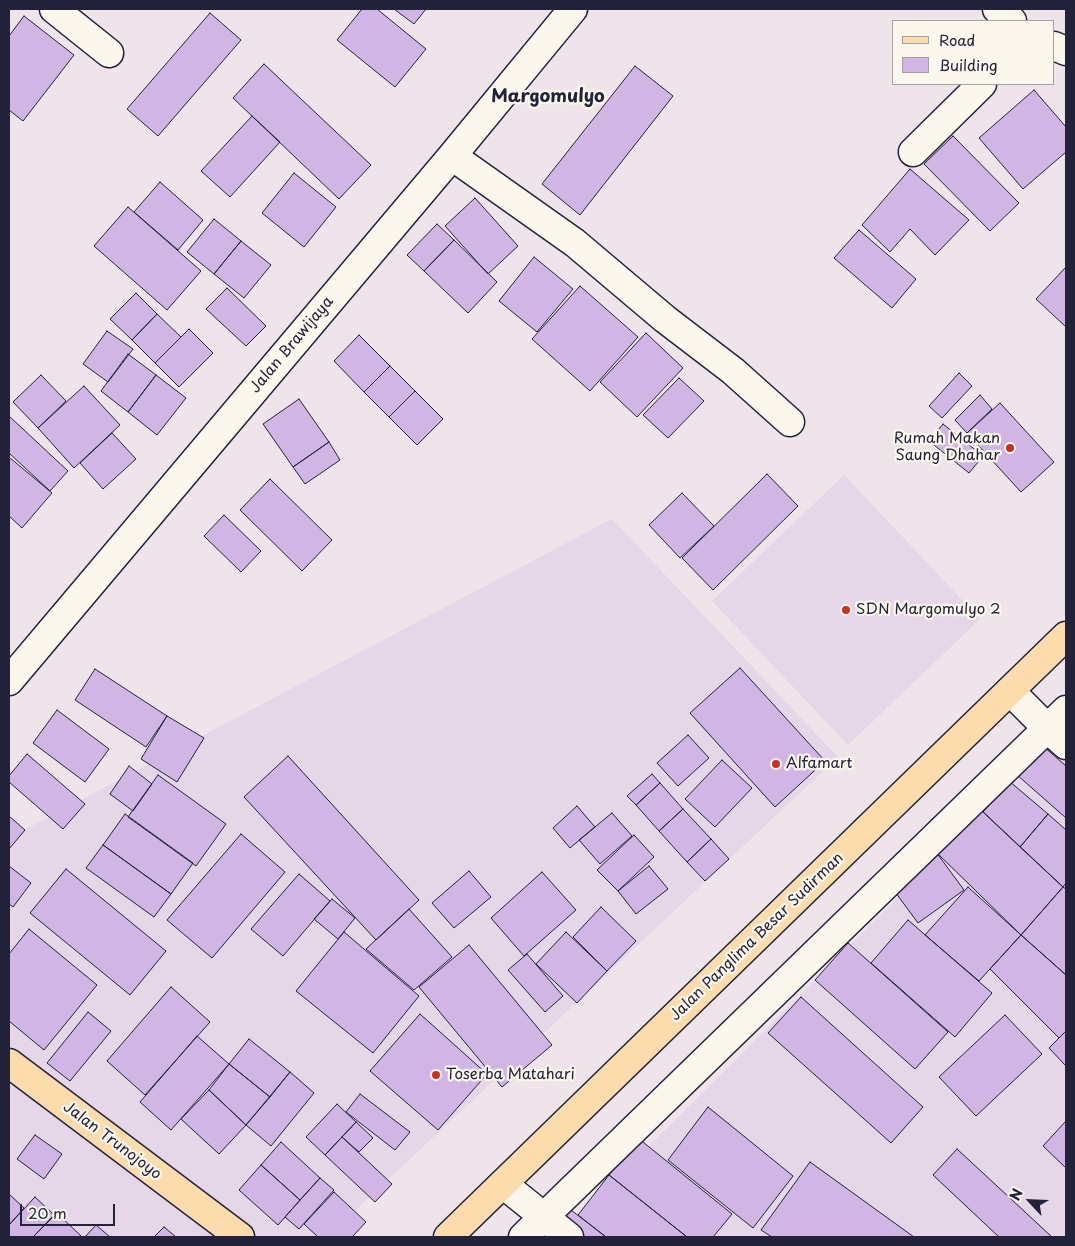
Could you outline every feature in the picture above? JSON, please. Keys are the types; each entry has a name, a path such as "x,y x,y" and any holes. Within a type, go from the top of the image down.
{"main road":[{"name":"Jalan Panglima Besar Sudirman","path":"448,1237 1066,636"},
{"name":"Jalan Trunojoyo","path":"9,1063 240,1237"}],"street":[{"path":"54,9 109,53"},
{"name":"Jalan Brawijaya","path":"9,680 452,156 573,9"},
{"path":"997,9 1011,20"},
{"path":"913,152 981,85"},
{"path":"452,156 575,243 665,319 733,371 790,422"},
{"path":"523,1237 1060,728 1010,691"},
{"path":"503,1184 569,1237"}],"shaded area":[{"name":"SDN Margomulyo 2","path":"844,475 980,619 848,745 712,601"},
{"path":"612,519 838,757 327,1237 9,1237 9,838"},
{"path":"1066,729 1066,1237 558,1237"}],"building":[{"path":"362,9 377,9 426,49 395,87 337,40"},
{"path":"394,9 426,9 414,24"},
{"path":"210,13 241,40 158,136 127,109"},
{"path":"24,16 74,55 23,121 9,110 9,36"},
{"path":"264,64 371,165 339,199 233,98"},
{"path":"635,66 673,96 580,215 542,184"},
{"path":"1034,90 1066,127 1066,152 1023,189 979,138"},
{"path":"252,116 280,142 230,197 201,171"},
{"path":"953,136 1019,203 990,231 924,164"},
{"path":"910,169 969,220 935,255 910,229 890,252 862,225"},
{"path":"294,173 336,207 304,247 262,213"},
{"path":"160,182 203,220 178,250 134,212"},
{"path":"475,198 518,246 488,274 445,226"},
{"path":"128,207 201,271 167,310 94,246"},
{"path":"214,219 241,241 214,274 187,252"},
{"path":"437,224 454,240 424,271 407,255"},
{"path":"859,230 916,279 892,308 834,258"},
{"path":"454,240 497,282 468,313 424,271"},
{"path":"241,241 271,265 244,298 214,274"},
{"path":"534,257 573,289 537,332 499,301"},
{"path":"1066,267 1066,327 1036,299"},
{"path":"580,286 638,337 590,391 532,339"},
{"path":"227,288 266,326 246,346 206,309"},
{"path":"136,293 157,314 132,340 110,319"},
{"path":"157,314 181,337 155,363 132,340"},
{"path":"189,329 213,353 179,387 155,363"},
{"path":"107,331 133,349 108,382 83,364"},
{"path":"646,333 683,368 637,417 600,382"},
{"path":"359,335 390,366 364,392 334,361"},
{"path":"128,354 156,375 128,412 101,391"},
{"path":"390,366 415,391 389,417 364,392"},
{"path":"959,373 972,386 942,418 929,406"},
{"path":"41,375 66,401 38,428 13,402"},
{"path":"156,375 186,398 157,435 128,412"},
{"path":"679,378 704,401 668,438 643,415"},
{"path":"84,386 120,425 74,468 38,428"},
{"path":"415,391 443,419 417,445 389,417"},
{"path":"980,395 992,409 967,433 955,420"},
{"path":"299,399 329,442 293,467 263,424"},
{"name":"Rumah Makan Saung Dhahar","path":"1000,403 1054,462 1021,492 967,433"},
{"path":"9,416 68,471 50,491 9,453"},
{"path":"943,424 983,456 969,473 929,441"},
{"path":"112,433 136,459 103,489 80,463"},
{"path":"329,442 340,460 305,484 293,467"},
{"path":"9,457 52,493 22,528 9,516"},
{"path":"767,474 798,506 713,590 682,558"},
{"path":"270,479 332,540 302,571 240,510"},
{"path":"682,493 714,526 680,558 649,525"},
{"path":"224,515 261,551 241,572 204,536"},
{"path":"740,668 825,761 775,807 690,713"},
{"path":"95,669 167,716 146,747 75,700"},
{"path":"57,710 109,749 85,782 33,743"},
{"path":"167,716 204,738 177,782 141,759"},
{"path":"688,735 709,758 678,786 657,763"},
{"path":"1042,745 1066,766 1066,818 1016,774"},
{"path":"27,754 85,804 63,829 9,782 9,776"},
{"path":"288,756 419,900 376,940 244,797"},
{"path":"722,760 752,788 715,827 685,799"},
{"path":"129,766 152,784 133,811 110,794"},
{"path":"652,774 660,783 636,805 627,796"},
{"path":"158,775 226,824 196,866 128,817"},
{"path":"1009,781 1048,814 1020,847 983,812"},
{"path":"660,783 683,809 659,831 636,805"},
{"path":"577,806 595,827 570,848 553,828"},
{"path":"979,808 1063,887 1021,935 936,852"},
{"path":"683,809 711,839 687,862 659,831"},
{"path":"612,813 632,836 600,864 579,840"},
{"path":"125,814 193,863 171,894 103,845"},
{"path":"1048,814 1066,830 1066,883 1063,887 1020,847"},
{"path":"9,816 25,830 9,849"},
{"path":"241,834 285,872 212,958 167,920"},
{"path":"634,835 654,857 618,891 597,870"},
{"path":"711,839 729,859 705,881 687,862"},
{"path":"103,845 171,894 154,917 86,868"},
{"path":"936,852 964,890 918,923 890,885"},
{"path":"9,866 31,883 13,907 9,904"},
{"path":"649,866 668,889 636,914 618,891"},
{"path":"66,869 166,951 130,995 30,913"},
{"path":"469,871 491,897 454,928 432,903"},
{"path":"542,872 576,910 524,956 491,918"},
{"path":"299,874 330,901 283,956 251,929"},
{"path":"968,887 1021,935 979,981 925,935"},
{"path":"1063,887 1066,889 1066,975 1021,935"},
{"path":"332,899 355,918 338,939 314,919"},
{"path":"601,907 636,941 607,971 573,937"},
{"path":"409,909 452,957 414,990 366,949"},
{"path":"908,920 992,993 955,1037 871,963"},
{"path":"29,929 97,985 44,1050 9,1021 9,954"},
{"path":"344,932 419,996 373,1053 296,991"},
{"path":"566,932 607,971 577,1003 536,964"},
{"path":"1021,935 1066,975 1066,1031 1059,1038 990,969"},
{"path":"848,943 948,1032 915,1069 815,980"},
{"path":"469,945 552,1045 502,1087 419,987"},
{"path":"527,954 563,996 545,1012 508,970"},
{"path":"171,987 210,1022 145,1095 107,1061"},
{"path":"801,997 923,1107 891,1143 768,1033"},
{"path":"88,1012 111,1031 70,1081 47,1063"},
{"path":"420,1014 487,1074 438,1130 370,1071"},
{"path":"1005,1015 1042,1054 976,1116 939,1077"},
{"path":"1066,1031 1066,1066 1049,1048"},
{"path":"197,1036 229,1064 171,1130 140,1102"},
{"path":"249,1039 290,1072 270,1097 229,1064"},
{"path":"229,1064 270,1097 246,1125 209,1090"},
{"path":"290,1072 314,1093 271,1146 246,1125"},
{"path":"209,1090 246,1125 219,1154 181,1119"},
{"path":"360,1094 410,1132 395,1150 346,1112"},
{"path":"337,1104 356,1122 325,1155 306,1137"},
{"path":"708,1107 793,1176 753,1228 668,1160"},
{"path":"1066,1121 1066,1168 1043,1146"},
{"path":"356,1122 373,1138 359,1152 342,1137"},
{"path":"35,1135 62,1154 44,1179 17,1159"},
{"path":"342,1137 392,1184 375,1202 325,1155"},
{"path":"638,1138 732,1214 713,1237 687,1237 609,1175"},
{"path":"281,1142 320,1178 300,1200 261,1165"},
{"path":"957,1149 1052,1237 999,1237 933,1175"},
{"path":"810,1162 914,1237 772,1237 761,1230"},
{"path":"261,1165 300,1200 278,1225 239,1190"},
{"path":"609,1175 687,1237 606,1237 578,1215"},
{"path":"320,1178 334,1190 299,1229 285,1217"},
{"path":"334,1192 366,1222 352,1237 318,1237 304,1224"},
{"path":"9,1194 24,1208 9,1225"},
{"path":"35,1197 54,1215 33,1237 9,1237 9,1225"},
{"path":"571,1210 606,1237 549,1237"},
{"path":"57,1213 82,1237 33,1237"},
{"path":"96,1225 110,1237 85,1237"},
{"path":"164,1227 176,1237 154,1237"}],"place":[{"name":"Rumah Makan Saung Dhahar","path":"1010,448"},
{"name":"SDN Margomulyo 2","path":"846,610"},
{"name":"Alfamart","path":"776,764"},
{"name":"Toserba Matahari","path":"436,1075"}],"district":[{"name":"Margomulyo","path":"548,97"}]}
